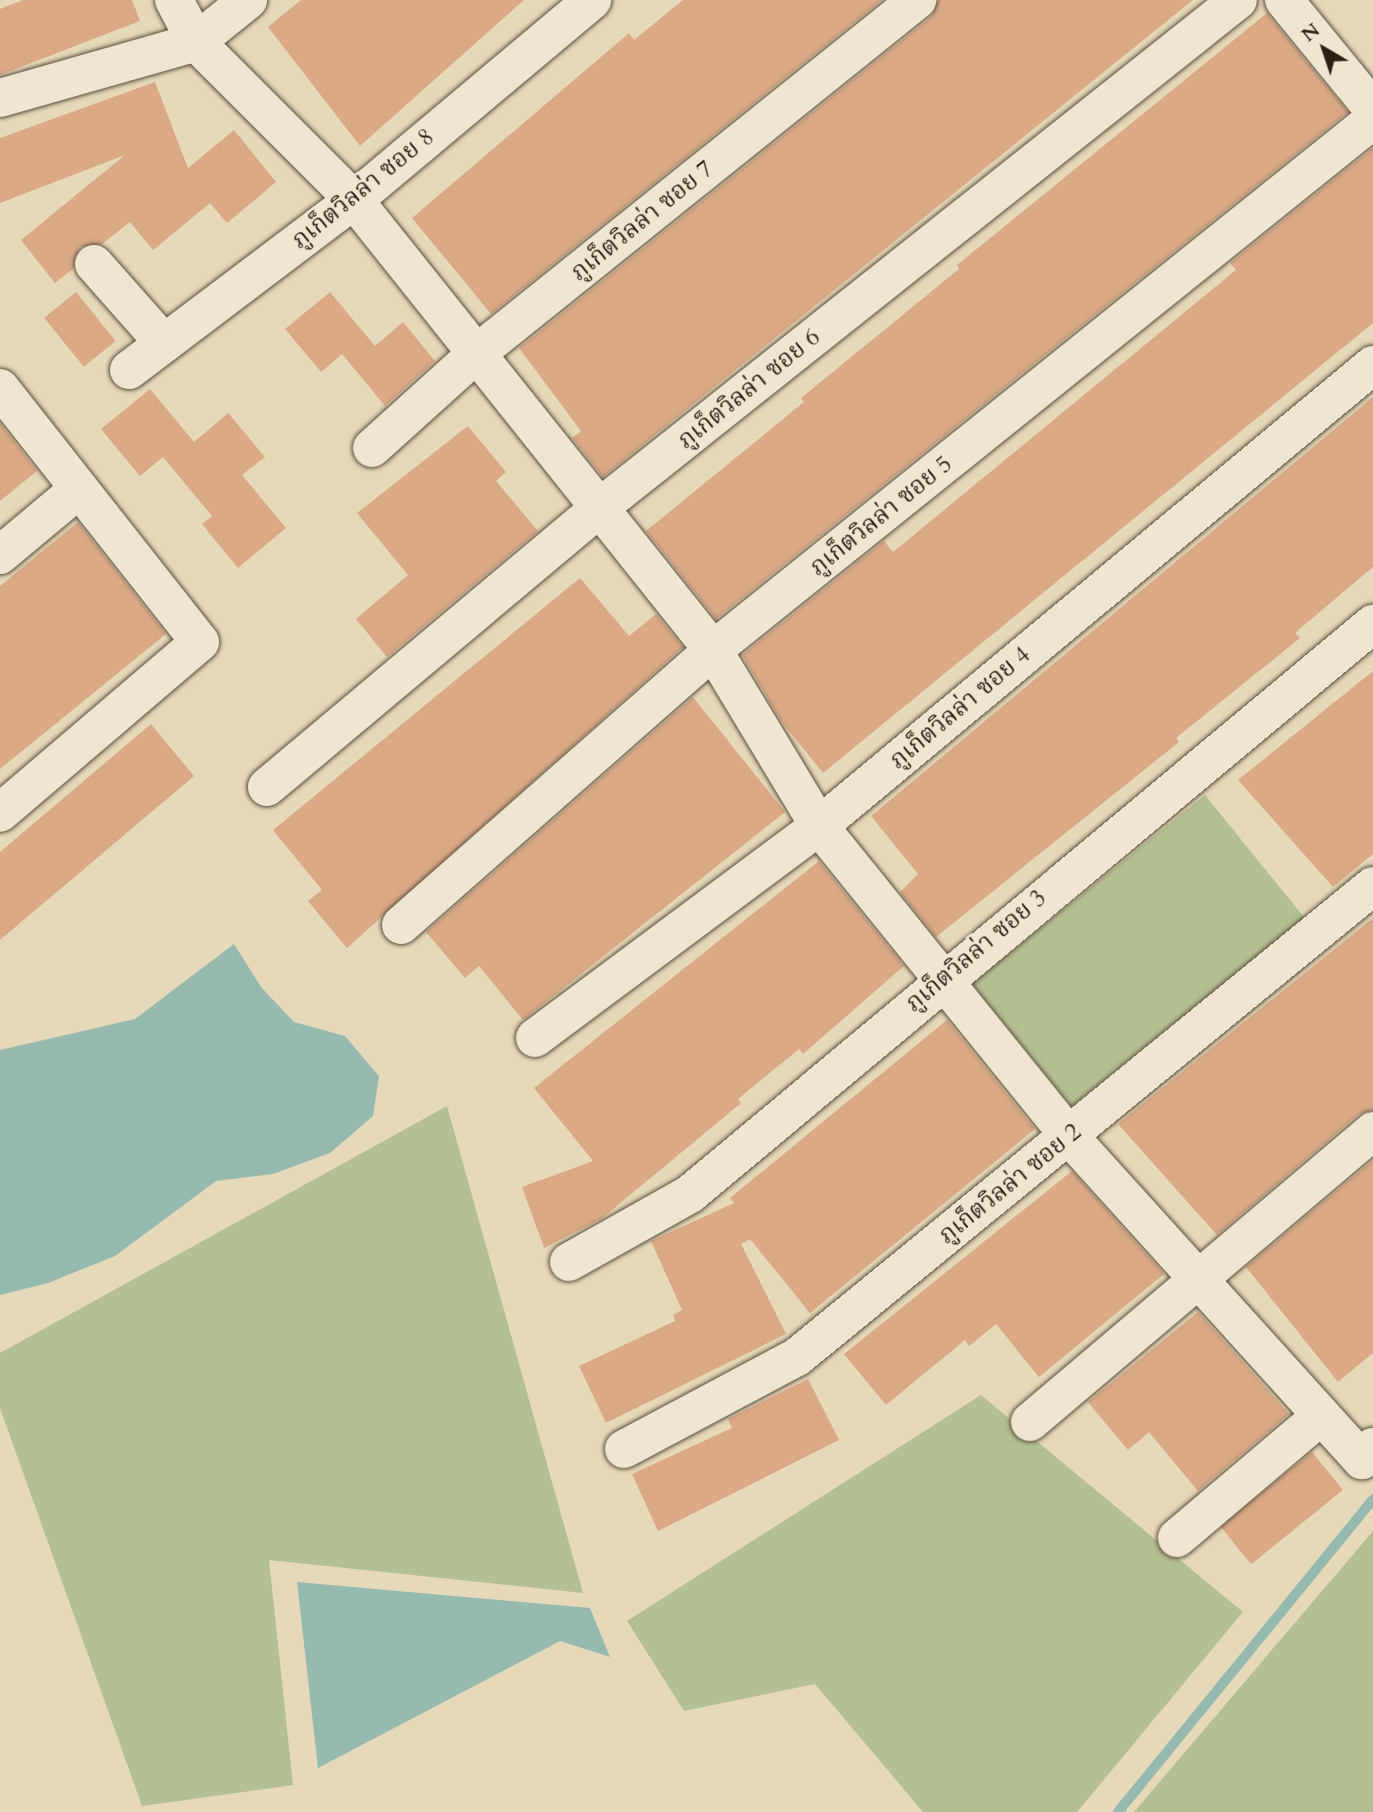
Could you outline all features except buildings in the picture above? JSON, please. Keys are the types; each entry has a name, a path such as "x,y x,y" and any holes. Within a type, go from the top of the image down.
{"street":[{"path":"174,0 196,42 354,200 713,650 819,825 940,980 1069,1136 1194,1278 1362,1460 1373,1447"},
{"path":"0,98 196,42 248,0"},
{"name":"ภูเก็ตวิลล่า ซอย 8","path":"128,370 354,200 592,0"},
{"name":"ภูเก็ตวิลล่า ซอย 7","path":"372,448 476,354 917,0"},
{"name":"ภูเก็ตวิลล่า ซอย 6","path":"267,787 599,508 1238,0"},
{"path":"1284,0 1373,109"},
{"name":"ภูเก็ตวิลล่า ซอย 5","path":"401,925 713,650 1373,120"},
{"path":"94,264 164,343"},
{"name":"ภูเก็ตวิลล่า ซอย 4","path":"535,1038 819,825 1373,365"},
{"path":"0,388 200,642 0,813"},
{"path":"0,555 79,489"},
{"name":"ภูเก็ตวิลล่า ซอย 3","path":"569,1262 690,1194 940,980 1373,624"},
{"name":"ภูเก็ตวิลล่า ซอย 2","path":"624,1449 797,1357 1373,886"},
{"path":"1030,1422 1194,1278 1373,1131"},
{"path":"1177,1538 1321,1416"}],"green space":[{"path":"1205,795 1304,918 1071,1107 972,984"},
{"path":"447,1106 583,1593 269,1560 293,1785 142,1806 0,1408 0,1353"},
{"path":"981,1395 1243,1612 1077,1812 923,1812 815,1684 684,1711 627,1621"},
{"path":"1373,1531 1373,1812 1134,1812"}],"water":[{"path":"234,944 261,987 294,1022 345,1036 379,1076 373,1116 330,1153 273,1174 216,1181 115,1256 48,1283 0,1295 0,1050 135,1019"},
{"path":"297,1582 590,1608 610,1657 560,1641 318,1768"}],"waterway":[{"path":"1118,1812 1373,1499"}]}
